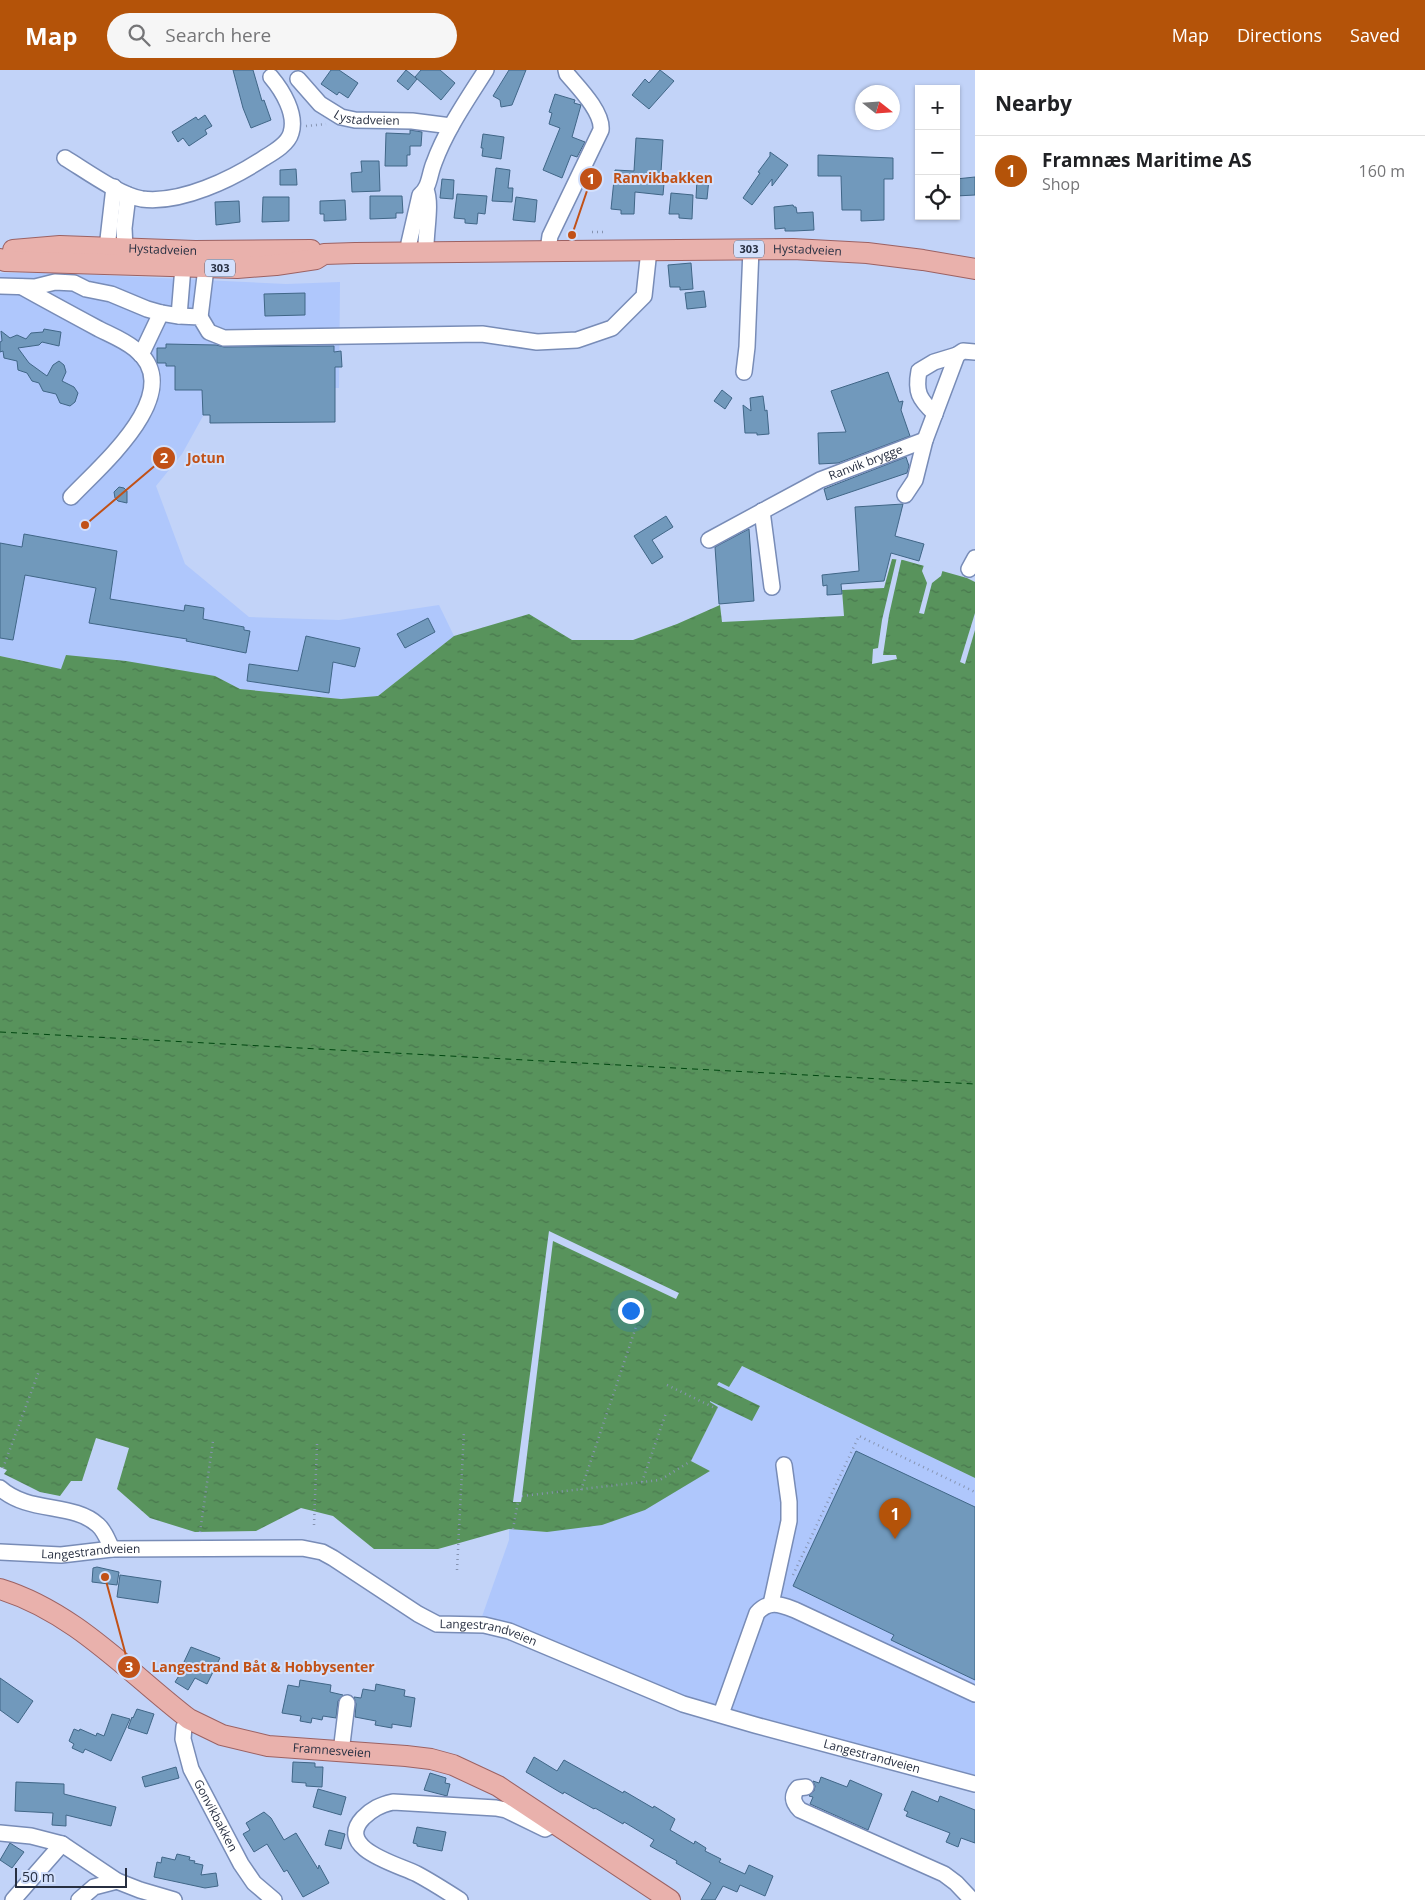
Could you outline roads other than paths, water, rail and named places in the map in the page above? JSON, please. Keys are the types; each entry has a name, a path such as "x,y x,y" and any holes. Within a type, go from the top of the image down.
{"main road":[{"name":"Hystadveien","path":"0,254 5,250 50,246 115,253 183,267 206,268 276,265 316,259 324,254"},
{"name":"Hystadveien","path":"0,259 5,261 115,253 195,251 316,250 324,254 750,249 867,253 975,269"},
{"name":"Framnesveien","path":"0,1589 36,1602 79,1629 189,1719 222,1735 268,1746 406,1756 453,1764 498,1786 670,1900"}],"street":[{"path":"417,252 411,229 420,195 426,190 434,162 451,126 486,70"},
{"path":"548,250 550,236 584,167 602,124 593,106 567,74 566,70"},
{"path":"65,158 128,195 141,198 165,198 183,195 213,184 247,169 285,143 291,133 289,109 282,92 271,77"},
{"name":"Lystadveien","path":"298,79 320,104 341,117 355,120 412,121 451,126"},
{"path":"114,187 115,253"},
{"path":"115,253 124,228 128,195"},
{"path":"744,372 747,347 750,249"},
{"path":"179,316 183,267 195,251 206,268 200,317 209,332 224,338 482,334 537,342 577,340 612,328 644,296 649,250"},
{"path":"0,286 28,286 55,282 74,283 86,289 111,294 161,313 200,317"},
{"path":"28,286 126,343 141,355 150,368 153,382 152,392 141,419 111,455 71,497"},
{"path":"141,355 161,313"},
{"path":"935,414 922,402 916,386 919,371 934,362 957,355 963,351 975,352"},
{"path":"905,495 915,480 925,440 957,355"},
{"name":"Ranvik brygge","path":"709,540 820,480 925,440"},
{"path":"762,511 772,587"},
{"path":"771,1604 789,1520 789,1502 784,1465"},
{"path":"0,1488 17,1500 33,1506 84,1517 98,1525 112,1549"},
{"name":"Langestrandveien","path":"0,1552 61,1554 112,1549 287,1547 322,1552 418,1614 437,1624 484,1625 509,1631 683,1704 764,1728 975,1784"},
{"path":"721,1714 757,1613 764,1606 771,1604 780,1604 795,1610 975,1694"},
{"path":"341,1752 347,1703"},
{"name":"Gonvikbakken","path":"189,1719 184,1727 183,1739 191,1769 240,1864 254,1883 274,1900"},
{"path":"806,1787 798,1788 793,1797 794,1803 800,1810 944,1874 956,1883 972,1900"},
{"path":"460,1900 415,1873 377,1857 366,1850 359,1843 356,1835 356,1828 360,1820 380,1805 393,1802 496,1808 506,1810 545,1829 554,1824"},
{"path":"0,1833 31,1836 62,1844 117,1881 174,1900"},
{"path":"13,1900 62,1844"},
{"path":"79,1900 94,1887 117,1881"}],"water":[{"path":"892,559 903,560 975,582 975,1478 742,1366 729,1387 719,1382 717,1385 760,1406 752,1421 710,1401 718,1407 691,1461 710,1471 645,1510 602,1525 547,1532 509,1529 438,1549 374,1549 333,1516 301,1508 256,1531 195,1532 150,1518 117,1489 129,1448 96,1438 82,1481 71,1481 60,1496 40,1492 4,1474 7,1470 0,1467 0,656 61,669 66,655 126,661 215,676 240,689 341,699 378,696 454,636 529,614 572,640 633,640 677,624 720,605 722,622 844,616 842,590 884,588"}],"place":[{"name":"Ranvikbakken","path":"572,235"},
{"name":"Jotun","path":"85,525"},
{"name":"Framnæs Maritime AS","path":"895,1539"},
{"name":"Langestrand Båt & Hobbysenter","path":"105,1577"}]}
